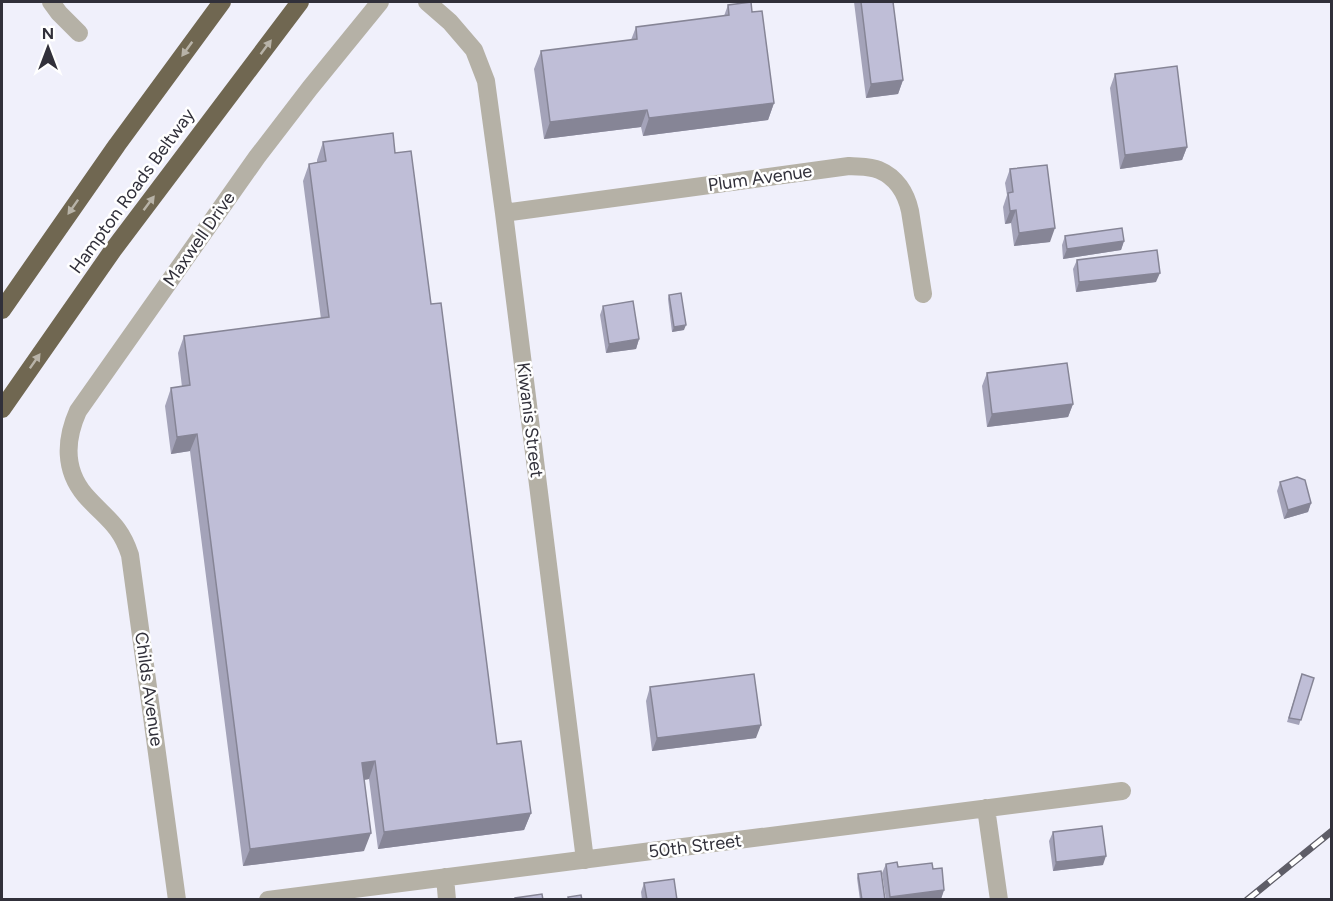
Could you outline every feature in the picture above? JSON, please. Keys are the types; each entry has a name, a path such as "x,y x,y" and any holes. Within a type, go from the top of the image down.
{"highway":[{"name":"Hampton Roads Beltway","path":"2,310 117,145 222,2"},
{"name":"Hampton Roads Beltway","path":"2,409 113,250 300,2"}],"street":[{"path":"51,2 59,14 78,33"},
{"name":"Maxwell Drive","path":"84,494 74,477 69,457 68,441 71,426 78,411 257,158 380,2"},
{"name":"Kiwanis Street","path":"427,2 450,22 474,50 486,81 585,860"},
{"name":"Plum Avenue","path":"504,213 849,166 867,167 879,170 890,177 901,187 907,198 923,294"},
{"name":"Childs Avenue","path":"84,494 117,527 126,542 130,555 177,900"},
{"name":"50th Street","path":"268,900 1122,791"},
{"path":"986,808 999,900"},
{"path":"445,877 447,900"}],"building":[{"path":"751,2 752,12 762,11 774,103 649,118 647,110 550,122 541,51 637,39 636,27 729,15 728,5"},
{"path":"861,2 893,2 903,80 871,84"},
{"path":"1177,66 1187,147 1125,155 1115,74"},
{"path":"393,133 395,153 411,151 431,304 441,303 497,744 521,741 531,813 384,832 375,761 362,763 371,833 250,849 197,434 177,437 171,388 190,385 184,336 329,317 309,164 326,161 323,142"},
{"path":"1047,165 1055,228 1019,233 1016,210 1010,211 1008,193 1013,192 1010,169"},
{"path":"1122,228 1124,241 1067,249 1065,236"},
{"path":"1157,250 1160,273 1079,282 1077,260"},
{"path":"681,293 686,325 674,327 669,295"},
{"path":"633,301 639,339 609,344 603,306"},
{"path":"1067,363 1073,404 992,414 987,373"},
{"path":"1297,477 1305,480 1311,503 1288,510 1280,482"},
{"path":"754,674 761,725 657,738 650,687"},
{"path":"1302,674 1314,678 1301,720 1289,718"},
{"path":"1102,826 1106,856 1056,862 1053,832"},
{"path":"897,862 898,867 932,863 933,869 942,868 944,890 890,897 886,864"},
{"path":"881,871 885,900 862,900 858,874"},
{"path":"674,879 677,900 647,900 644,883"},
{"path":"542,894 543,900 515,900 515,898"},
{"path":"581,895 582,900 569,900 568,897"}],"railway":[{"path":"1247,900 1332,831"}]}
